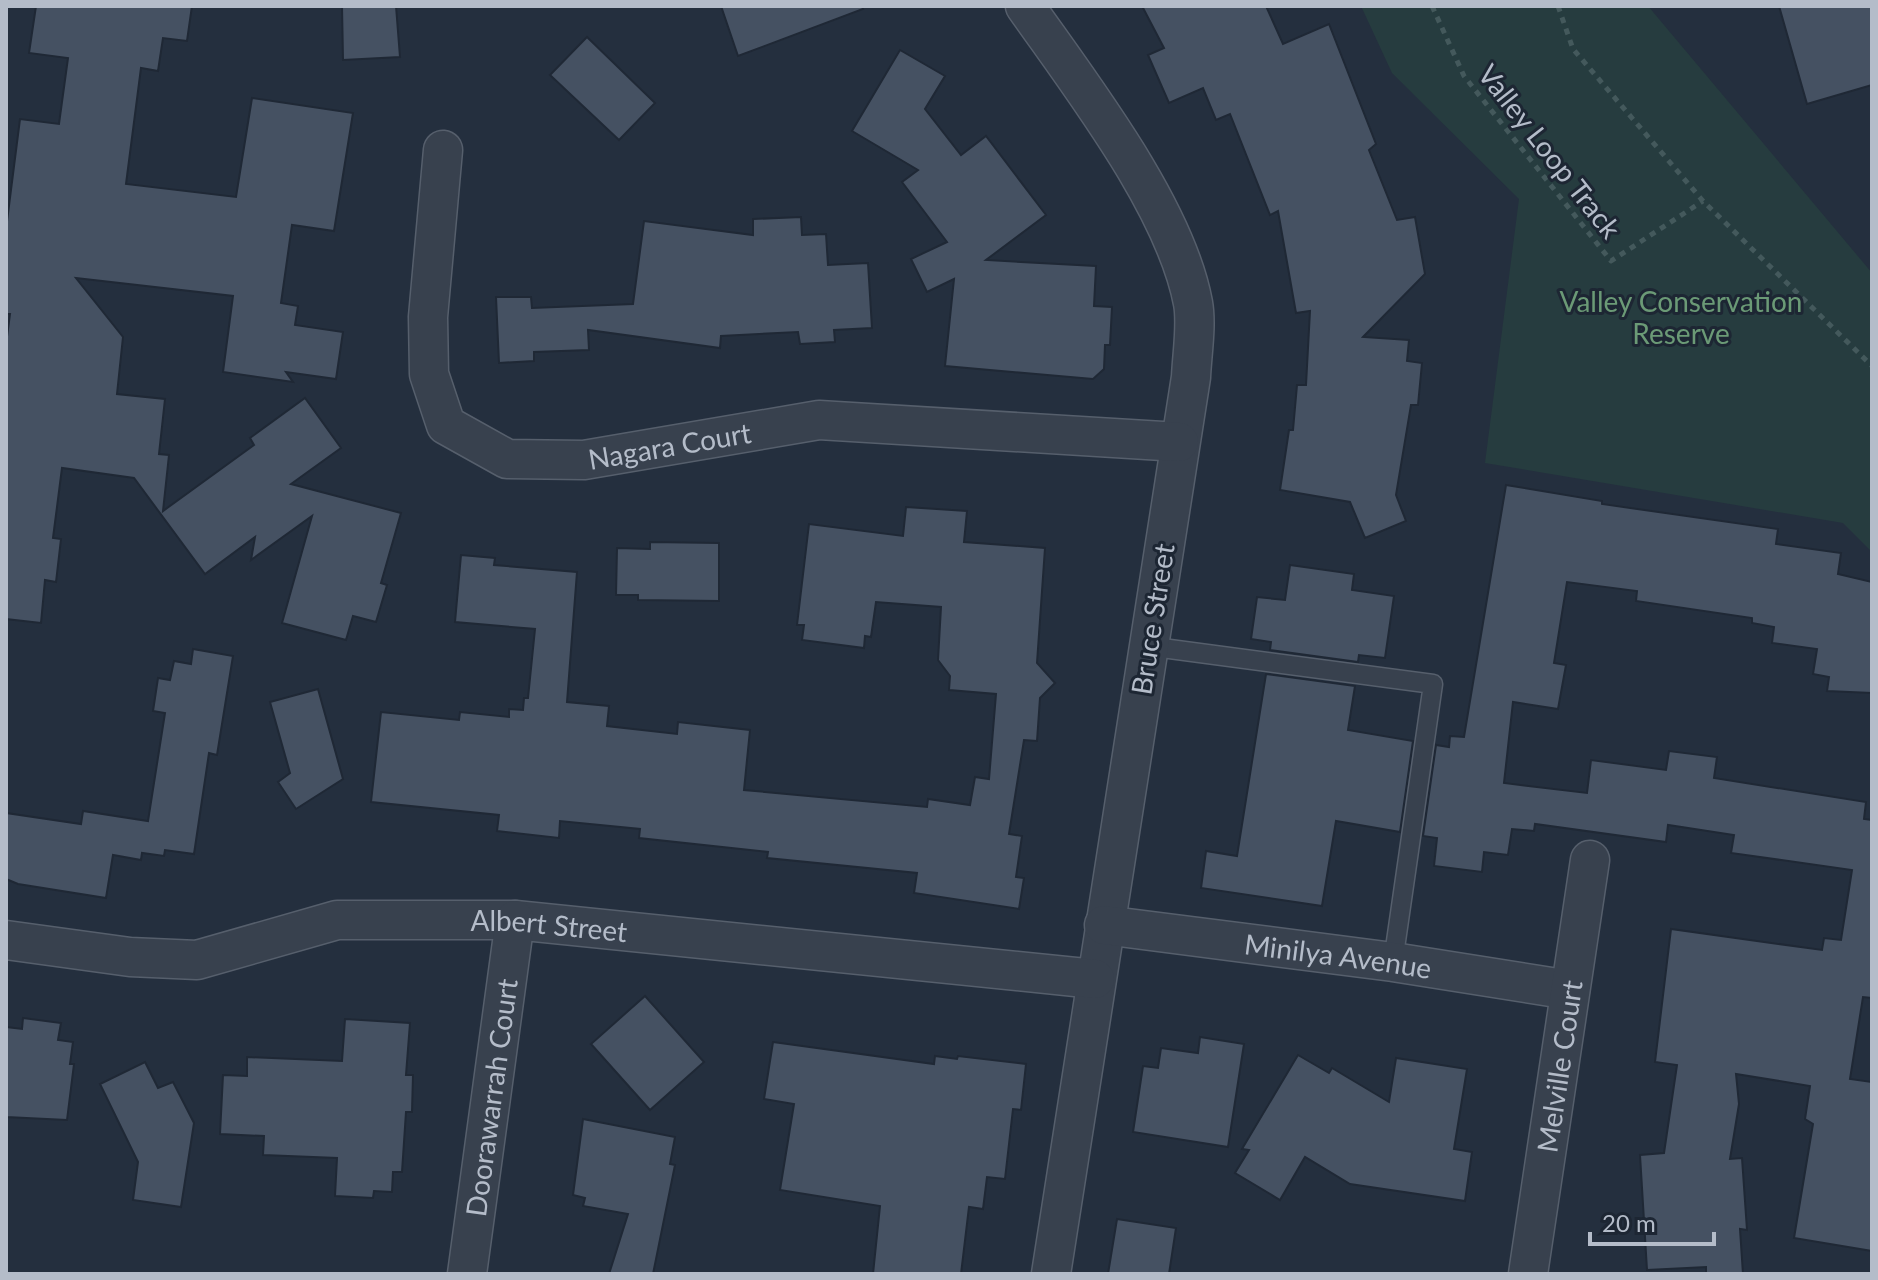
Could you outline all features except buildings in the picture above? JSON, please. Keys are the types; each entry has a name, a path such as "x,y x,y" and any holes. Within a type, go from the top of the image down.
{"street":[{"name":"Bruce Street","path":"1025,6 1085,92 1170,229 1194,305 1191,377 1051,1274"},
{"name":"Nagara Court","path":"443,150 428,317 429,374 446,425 507,459 584,460 819,420 1179,442"},
{"name":"Melville Court","path":"1528,1274 1590,860"},
{"name":"Albert Street","path":"6,940 130,957 197,960 337,920 515,920 1095,979"},
{"name":"Doorawarrah Court","path":"467,1274 515,920"},
{"name":"Minilya Avenue","path":"1104,925 1393,962 1570,990"}],"lane":[{"path":"1147,646 1433,684 1393,962"}],"path":[{"name":"Valley Loop Track","path":"1432,6 1464,76 1611,261 1703,201"},
{"path":"1558,6 1573,49 1703,201 1872,366"}],"green space":[{"name":"Valley Conservation Reserve","path":"1361,6 1648,6 1872,273 1872,552 1843,523 1485,463 1519,199 1392,73"}]}
